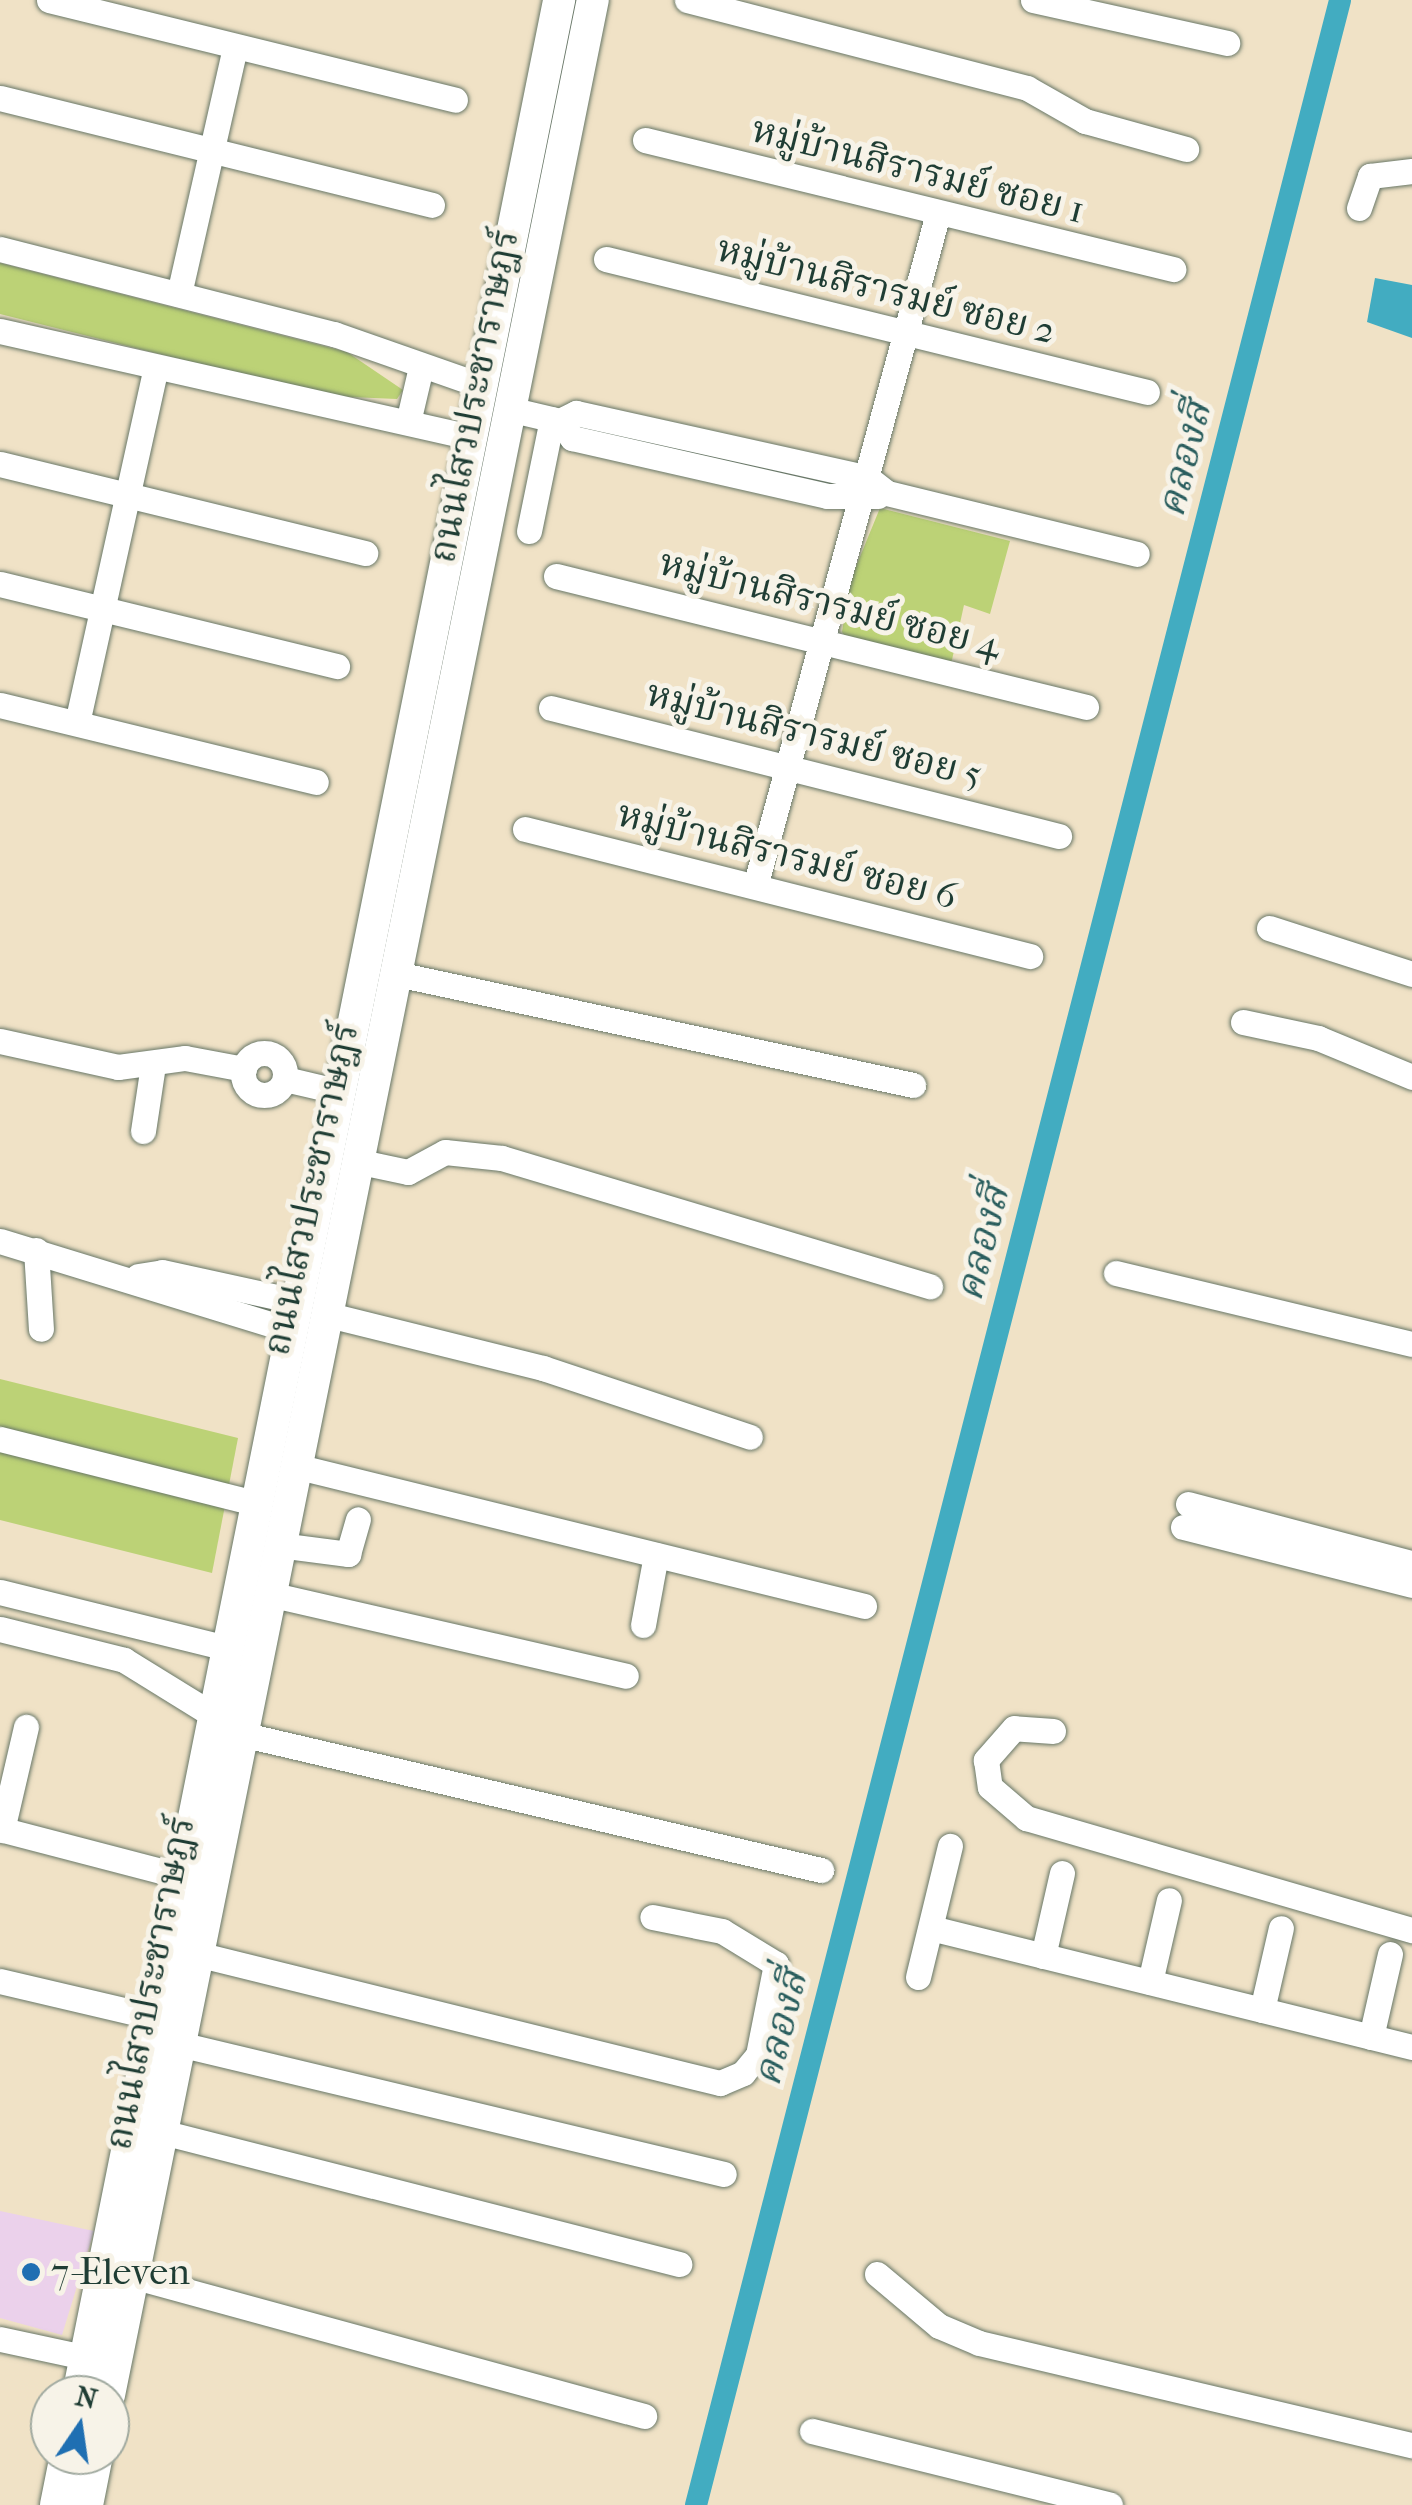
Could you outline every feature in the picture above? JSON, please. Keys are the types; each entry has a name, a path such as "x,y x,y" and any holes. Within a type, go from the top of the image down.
{"main road":[{"name":"ถนนไสวประชาราษฎร์","path":"103,2372 153,2017 336,1091 559,0"},
{"name":"ถนนไสวประชาราษฎร์","path":"103,2372 132,2276 162,2132 594,0"},
{"path":"423,664 460,670"},
{"path":"73,2475 84,2504"},
{"path":"84,2504 91,2475"}],"street":[{"path":"49,0 455,100"},
{"path":"686,0 1027,88 1085,121 1186,149"},
{"path":"1032,0 1227,43"},
{"path":"179,294 235,47"},
{"path":"0,98 432,205"},
{"name":"หมู่บ้านสิรารมย์ ซอย 1","path":"645,140 937,217 1173,269"},
{"path":"1359,208 1370,176 1412,171"},
{"path":"756,883 820,638 872,490 905,334 937,217"},
{"path":"0,249 179,294 480,385"},
{"name":"หมู่บ้านสิรารมย์ ซอย 2","path":"606,259 1147,392"},
{"path":"0,331 314,408 409,418 469,436"},
{"path":"409,418 421,367"},
{"path":"77,723 98,608 155,370"},
{"path":"513,410 556,420 576,413 761,454 872,490 1137,554"},
{"path":"556,420 572,438 755,480 872,490"},
{"path":"529,531 556,420"},
{"path":"665,460 669,434"},
{"path":"755,480 761,454"},
{"path":"0,464 365,552"},
{"name":"หมู่บ้านสิรารมย์ ซอย 4","path":"556,576 820,638 1086,707"},
{"path":"0,584 336,666"},
{"path":"0,704 316,782"},
{"name":"หมู่บ้านสิรารมย์ ซอย 5","path":"551,708 787,764 1059,836"},
{"name":"หมู่บ้านสิรารมย์ ซอย 6","path":"525,829 756,883 1030,956"},
{"path":"1269,928 1412,974"},
{"path":"397,974 913,1085"},
{"path":"1243,1022 1318,1038 1412,1077"},
{"path":"0,1041 154,1065 185,1058 244,1070 269,1054 285,1079 336,1091"},
{"path":"143,1131 154,1065"},
{"path":"356,1161 408,1172 445,1152 502,1158 930,1286"},
{"path":"0,1241 138,1276 197,1307 292,1315"},
{"path":"36,1250 40,1330"},
{"path":"1116,1273 1412,1344"},
{"path":"325,1314 543,1368 750,1437"},
{"path":"0,1439 255,1503"},
{"path":"294,1466 864,1606"},
{"path":"1412,1563 1186,1515 1412,1585"},
{"path":"279,1546 348,1554 358,1519"},
{"path":"643,1624 656,1556"},
{"path":"0,1592 226,1648"},
{"path":"269,1594 626,1676"},
{"path":"56,1642 66,1608"},
{"path":"0,1629 124,1660 213,1715"},
{"path":"26,1727 1,1830 181,1876"},
{"path":"1053,1731 1014,1728 986,1760 990,1787 1026,1818 1412,1930"},
{"path":"241,1734 821,1870"},
{"path":"918,1976 950,1846"},
{"path":"1043,1956 1062,1873"},
{"path":"1150,1982 1169,1900"},
{"path":"197,1954 720,2083 742,2073 758,2056 776,1964 722,1930 652,1917"},
{"path":"931,1928 1412,2047"},
{"path":"1262,2010 1282,1928"},
{"path":"1370,2037 1390,1954"},
{"path":"0,1981 153,2017"},
{"path":"179,2044 724,2174"},
{"path":"162,2132 679,2264"},
{"path":"878,2274 938,2326 979,2343 1412,2445"},
{"path":"132,2276 644,2416"},
{"path":"0,2339 103,2372"},
{"path":"812,2431 1110,2505"}],"shaded area":[{"path":"0,2211 94,2231 62,2335 0,2318"}],"green space":[{"path":"0,263 347,352 403,390 397,399 327,396 0,314"},
{"path":"880,508 1010,541 990,614 964,605 950,669 852,647 842,632 850,581"},
{"path":"0,1379 238,1438 212,1573 0,1520"}],"water":[{"path":"1375,278 1412,285 1412,338 1367,322"}],"waterway":[{"name":"คลองสี่","path":"696,2505 1340,0"}],"place":[{"name":"7-Eleven","path":"31,2272"}]}
